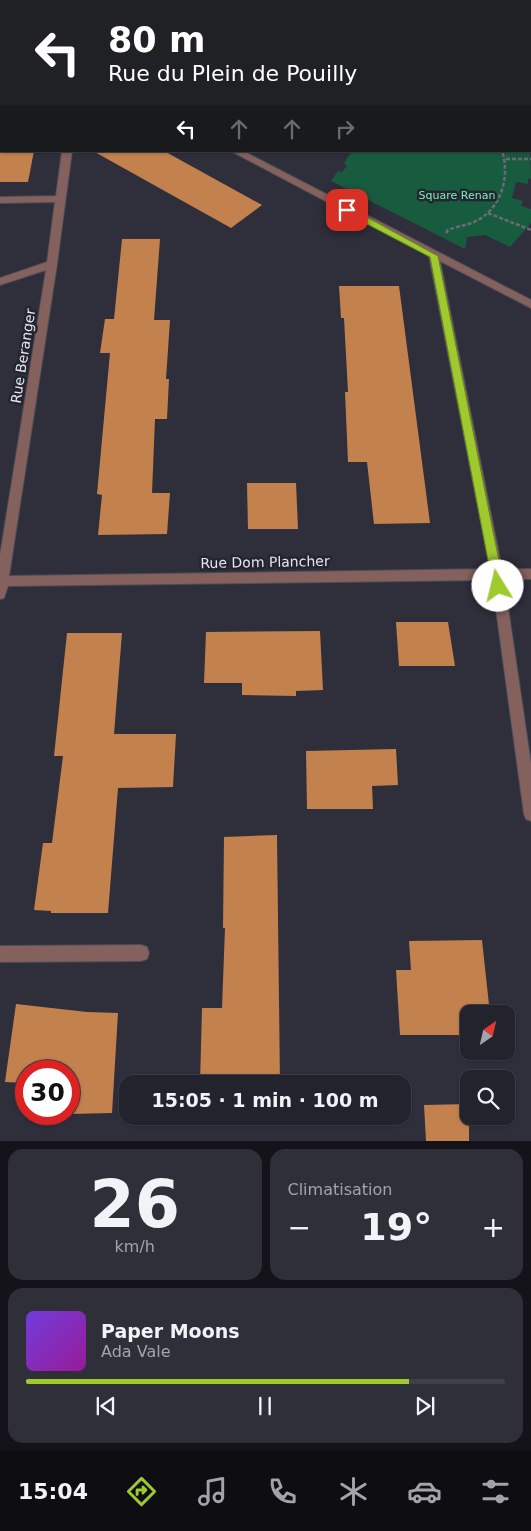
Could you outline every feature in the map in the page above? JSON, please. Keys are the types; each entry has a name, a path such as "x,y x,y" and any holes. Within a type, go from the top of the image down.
{"street":[{"name":"Rue Beranger","path":"1,585 52,264 67,152"},
{"path":"237,152 434,256 531,304"},
{"path":"0,200 60,199"},
{"path":"434,256 497,574 531,814"},
{"path":"0,282 52,264"},
{"name":"Rue Dom Plancher","path":"1,585 531,574"},
{"path":"0,954 141,953"}],"path":[{"path":"434,256 448,230 480,219 488,213 502,188 506,159 502,152"},
{"path":"506,159 531,160"},
{"path":"488,213 531,230"}],"green space":[{"name":"Square Renan","path":"351,152 530,152 531,179 528,178 528,184 516,182 512,198 523,201 521,206 531,209 531,223 510,247 485,235 467,237 465,249 331,181 338,171 342,172 347,166 344,163"}],"building":[{"path":"0,152 34,152 28,182 0,182"},
{"path":"95,152 166,152 262,205 231,228"},
{"path":"122,239 160,239 154,320 170,320 166,379 169,379 167,419 155,419 152,493 170,493 167,534 98,535 102,495 97,494 110,353 100,353 105,319 114,319"},
{"path":"339,286 399,286 430,523 374,524 367,462 348,462 345,392 348,392 344,318 341,318"},
{"path":"247,483 296,483 298,529 248,529"},
{"path":"396,622 448,622 455,666 399,666"},
{"path":"320,631 323,690 296,691 296,696 242,695 242,683 204,683 206,632"},
{"path":"67,633 122,633 114,734 176,734 173,787 118,788 108,913 51,913 51,911 34,910 43,843 52,843 63,756 54,756"},
{"path":"396,749 398,785 372,786 373,809 307,809 306,751"},
{"path":"277,835 280,1075 200,1075 202,1008 222,1008 225,928 223,928 224,837"},
{"path":"482,940 489,1005 460,1005 460,1035 400,1035 396,970 411,970 409,941"},
{"path":"16,1004 87,1012 118,1013 112,1113 80,1114 80,1060 15,1060 15,1082 5,1082"},
{"path":"460,1104 460,1125 469,1125 469,1141 426,1141 424,1105"}],"route":[{"path":"347,210 434,256 494,557 498,586"}]}
